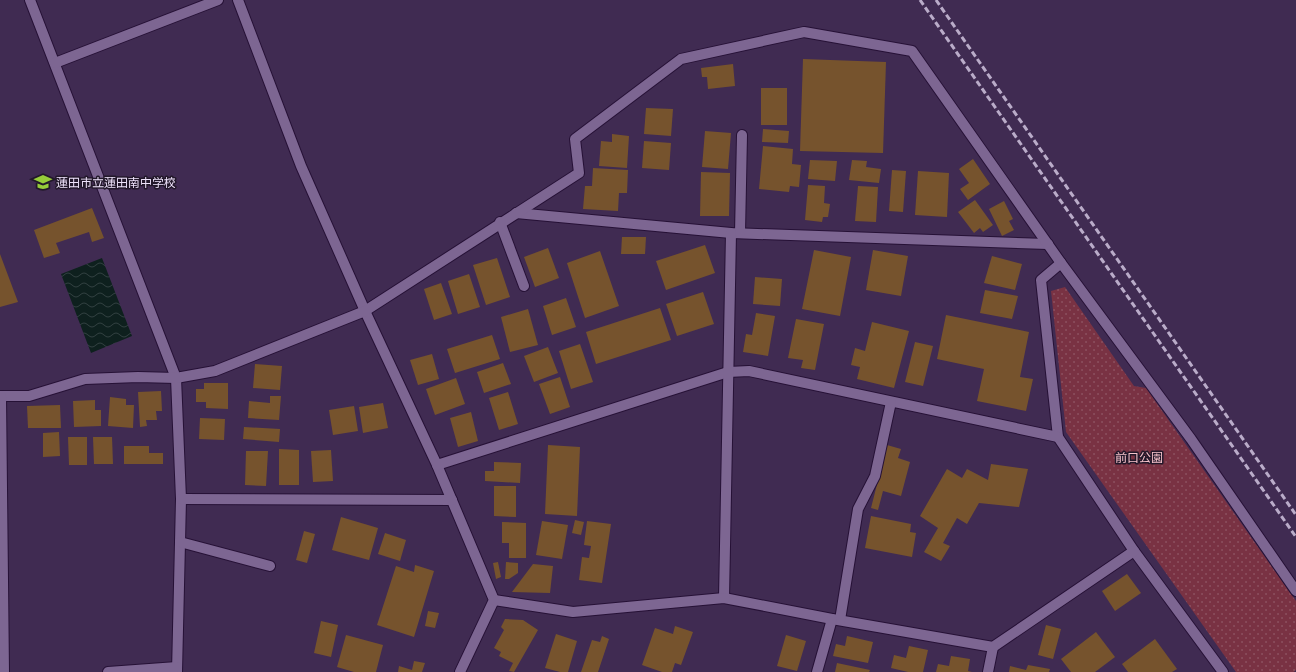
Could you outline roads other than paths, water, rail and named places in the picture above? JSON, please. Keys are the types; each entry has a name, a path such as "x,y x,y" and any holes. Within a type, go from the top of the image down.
{"street":[{"path":"30,0 176,378 181,499 177,670 108,672"},
{"path":"55,63 218,0"},
{"path":"238,0 301,166 365,311 437,465 494,600 460,672"},
{"path":"4,672 0,396 29,396 85,379 138,377 176,378 215,371 365,311 500,222 579,173 575,139 681,59 804,32 912,51 1061,263 1191,439 1296,590"},
{"path":"724,598 728,372 742,135"},
{"path":"516,213 736,233 1048,244"},
{"path":"500,222 524,286"},
{"path":"1061,263 1041,280 1058,437 1134,551 1224,672"},
{"path":"437,465 728,372 749,371 1058,437"},
{"path":"817,672 836,620 858,509 875,476 891,402"},
{"path":"181,499 452,500"},
{"path":"180,542 270,566"},
{"path":"494,600 573,612 724,598 836,620 992,647 1134,551"},
{"path":"988,672 992,647"}],"water":[{"path":"102,258 132,336 91,353 61,274"}],"railway":[{"path":"920,0 1296,537"},
{"path":"936,0 1296,515"}],"place":[{"name":"蓮田市立蓮田南中学校","path":"43,182"}],"park label":[{"name":"前口公園","path":"1139,457"}]}
